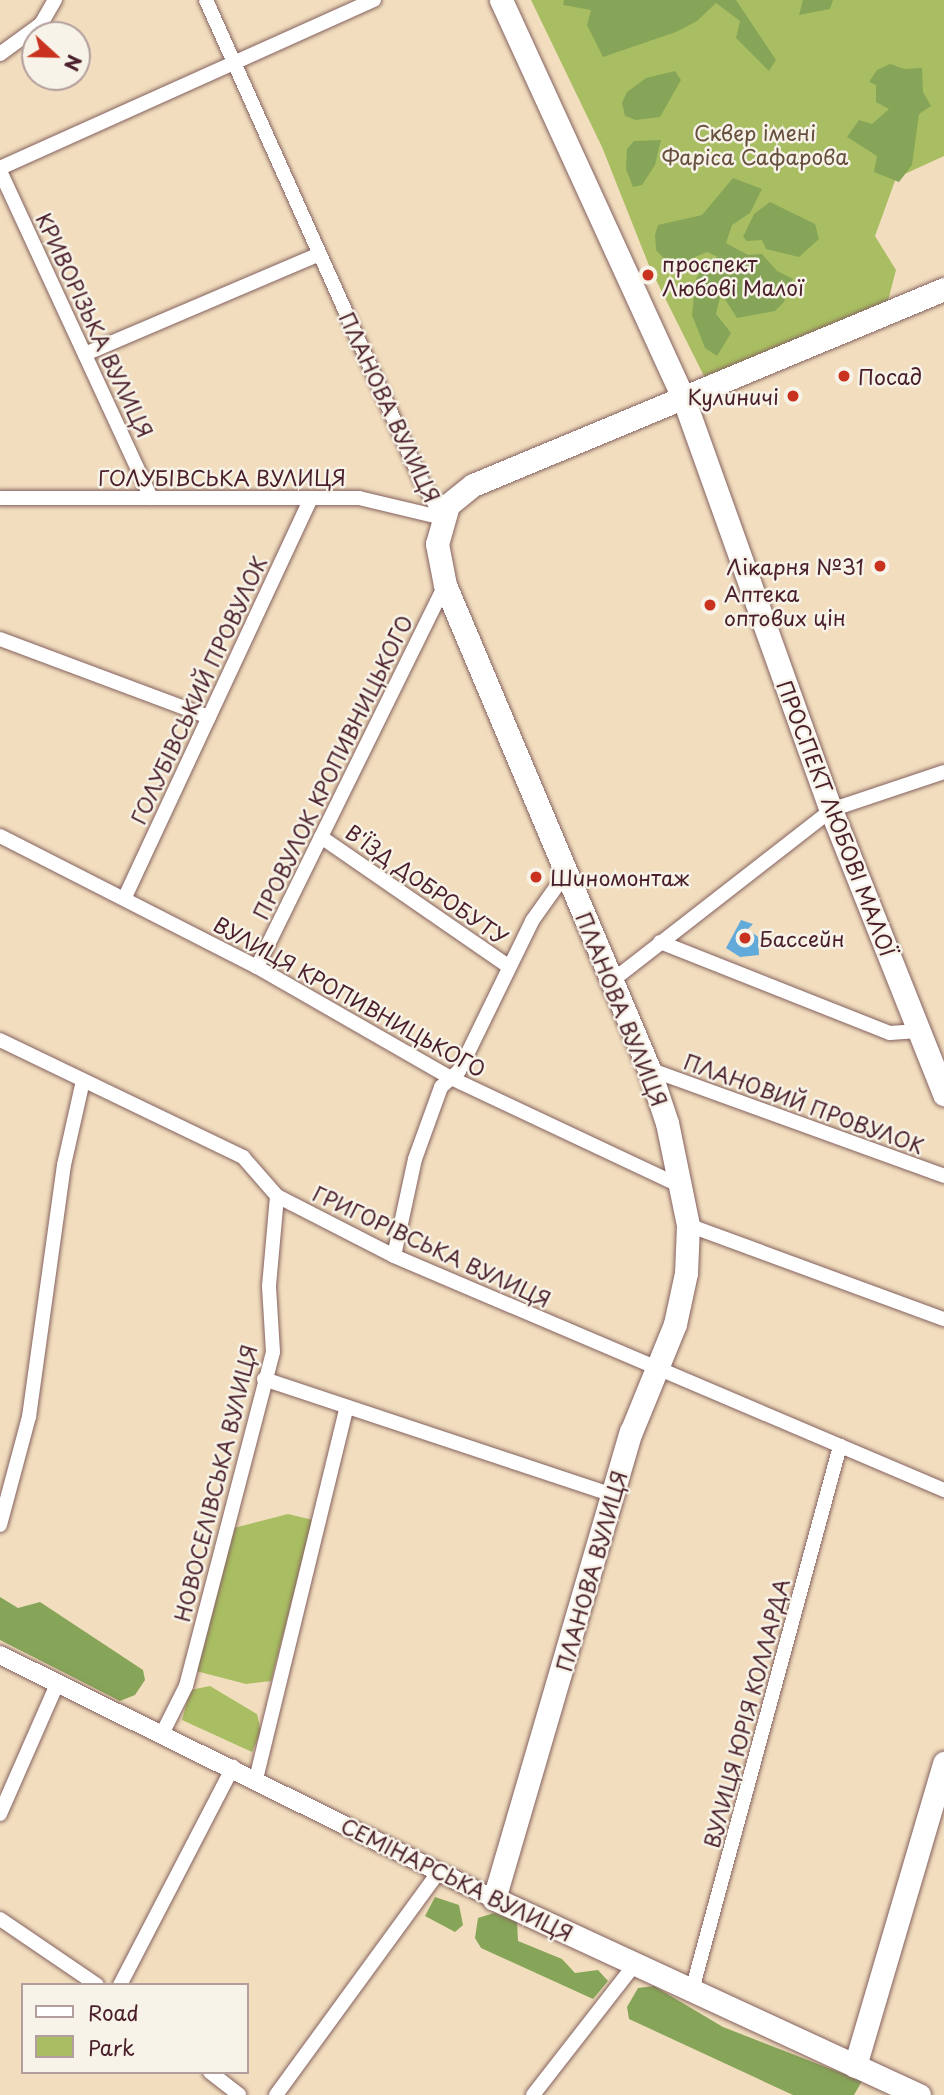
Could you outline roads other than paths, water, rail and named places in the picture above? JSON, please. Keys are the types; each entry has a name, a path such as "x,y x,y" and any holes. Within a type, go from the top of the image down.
{"main road":[{"name":"ПРОСПЕКТ ЛЮБОВІ МАЛОЇ","path":"501,0 684,400 831,810 944,1094"},
{"path":"443,518 455,495 473,485 684,400 944,289"},
{"name":"ПЛАНОВА ВУЛИЦЯ","path":"443,518 437,544 445,585 649,1069 683,1188 688,1225 686,1273 675,1324 655,1369 613,1495 494,1899"},
{"path":"855,2066 944,1762"},
{"name":"СЕМІНАРСЬКА ВУЛИЦЯ","path":"494,1899 855,2066 888,2089 919,2095"}],"street":[{"path":"0,54 41,24 55,0"},
{"name":"ПЛАНОВА ВУЛИЦЯ","path":"206,0 443,518"},
{"path":"0,169 374,0"},
{"name":"КРИВОРІЗЬКА ВУЛИЦЯ","path":"0,169 151,498"},
{"path":"85,354 320,254"},
{"name":"ГОЛУБІВСЬКА ВУЛИЦЯ","path":"0,498 359,498 443,518"},
{"name":"ГОЛУБІВСЬКИЙ ПРОВУЛОК","path":"125,897 310,500"},
{"name":"ПРОВУЛОК КРОПИВНИЦЬКОГО","path":"257,967 445,585"},
{"path":"0,639 209,717"},
{"path":"613,981 831,810 944,772"},
{"name":"ВУЛИЦЯ КРОПИВНИЦЬКОГО","path":"0,836 125,897 257,967 450,1078 683,1188"},
{"name":"В'ЇЗД ДОБРОБУТУ","path":"321,837 508,966"},
{"path":"394,1256 415,1159 441,1087 459,1071 532,921 566,873"},
{"path":"660,942 890,1033 921,1031"},
{"name":"ГРИГОРІВСЬКА ВУЛИЦЯ","path":"0,1040 243,1157 277,1196 346,1227 394,1256 944,1490"},
{"name":"ПЛАНОВИЙ ПРОВУЛОК","path":"649,1069 944,1176"},
{"path":"0,1525 29,1417 64,1166 83,1081"},
{"name":"НОВОСЕЛІВСЬКА ВУЛИЦЯ","path":"163,1732 186,1686 273,1352 269,1286 277,1196"},
{"path":"688,1225 944,1319"},
{"path":"264,1380 613,1495"},
{"path":"256,1779 347,1407"},
{"name":"ВУЛИЦЯ ЮРІЯ КОЛЛАРДА","path":"692,1990 840,1446"},
{"name":"СЕМІНАРСЬКА ВУЛИЦЯ","path":"0,1655 163,1732 494,1899"},
{"path":"0,1814 58,1682"},
{"path":"121,1983 233,1767"},
{"path":"276,2095 438,1873"},
{"path":"0,1919 94,1983"},
{"path":"533,2095 635,1964"},
{"path":"212,2074 239,2095"}],"water":[{"name":"Бассейн","path":"741,920 753,924 748,929 758,937 759,955 740,957 726,948"}],"place":[{"name":"проспект Любові Малої","path":"648,275"},
{"name":"Посад","path":"844,376"},
{"name":"Кулиничі","path":"793,396"},
{"name":"Лікарня №31","path":"880,566"},
{"name":"Аптека оптових цін","path":"710,605"},
{"name":"Шиномонтаж","path":"536,877"},
{"name":"Бассейн","path":"745,938"}],"park label":[{"name":"Сквер імені Фаріса Сафарова","path":"755,144"}]}
